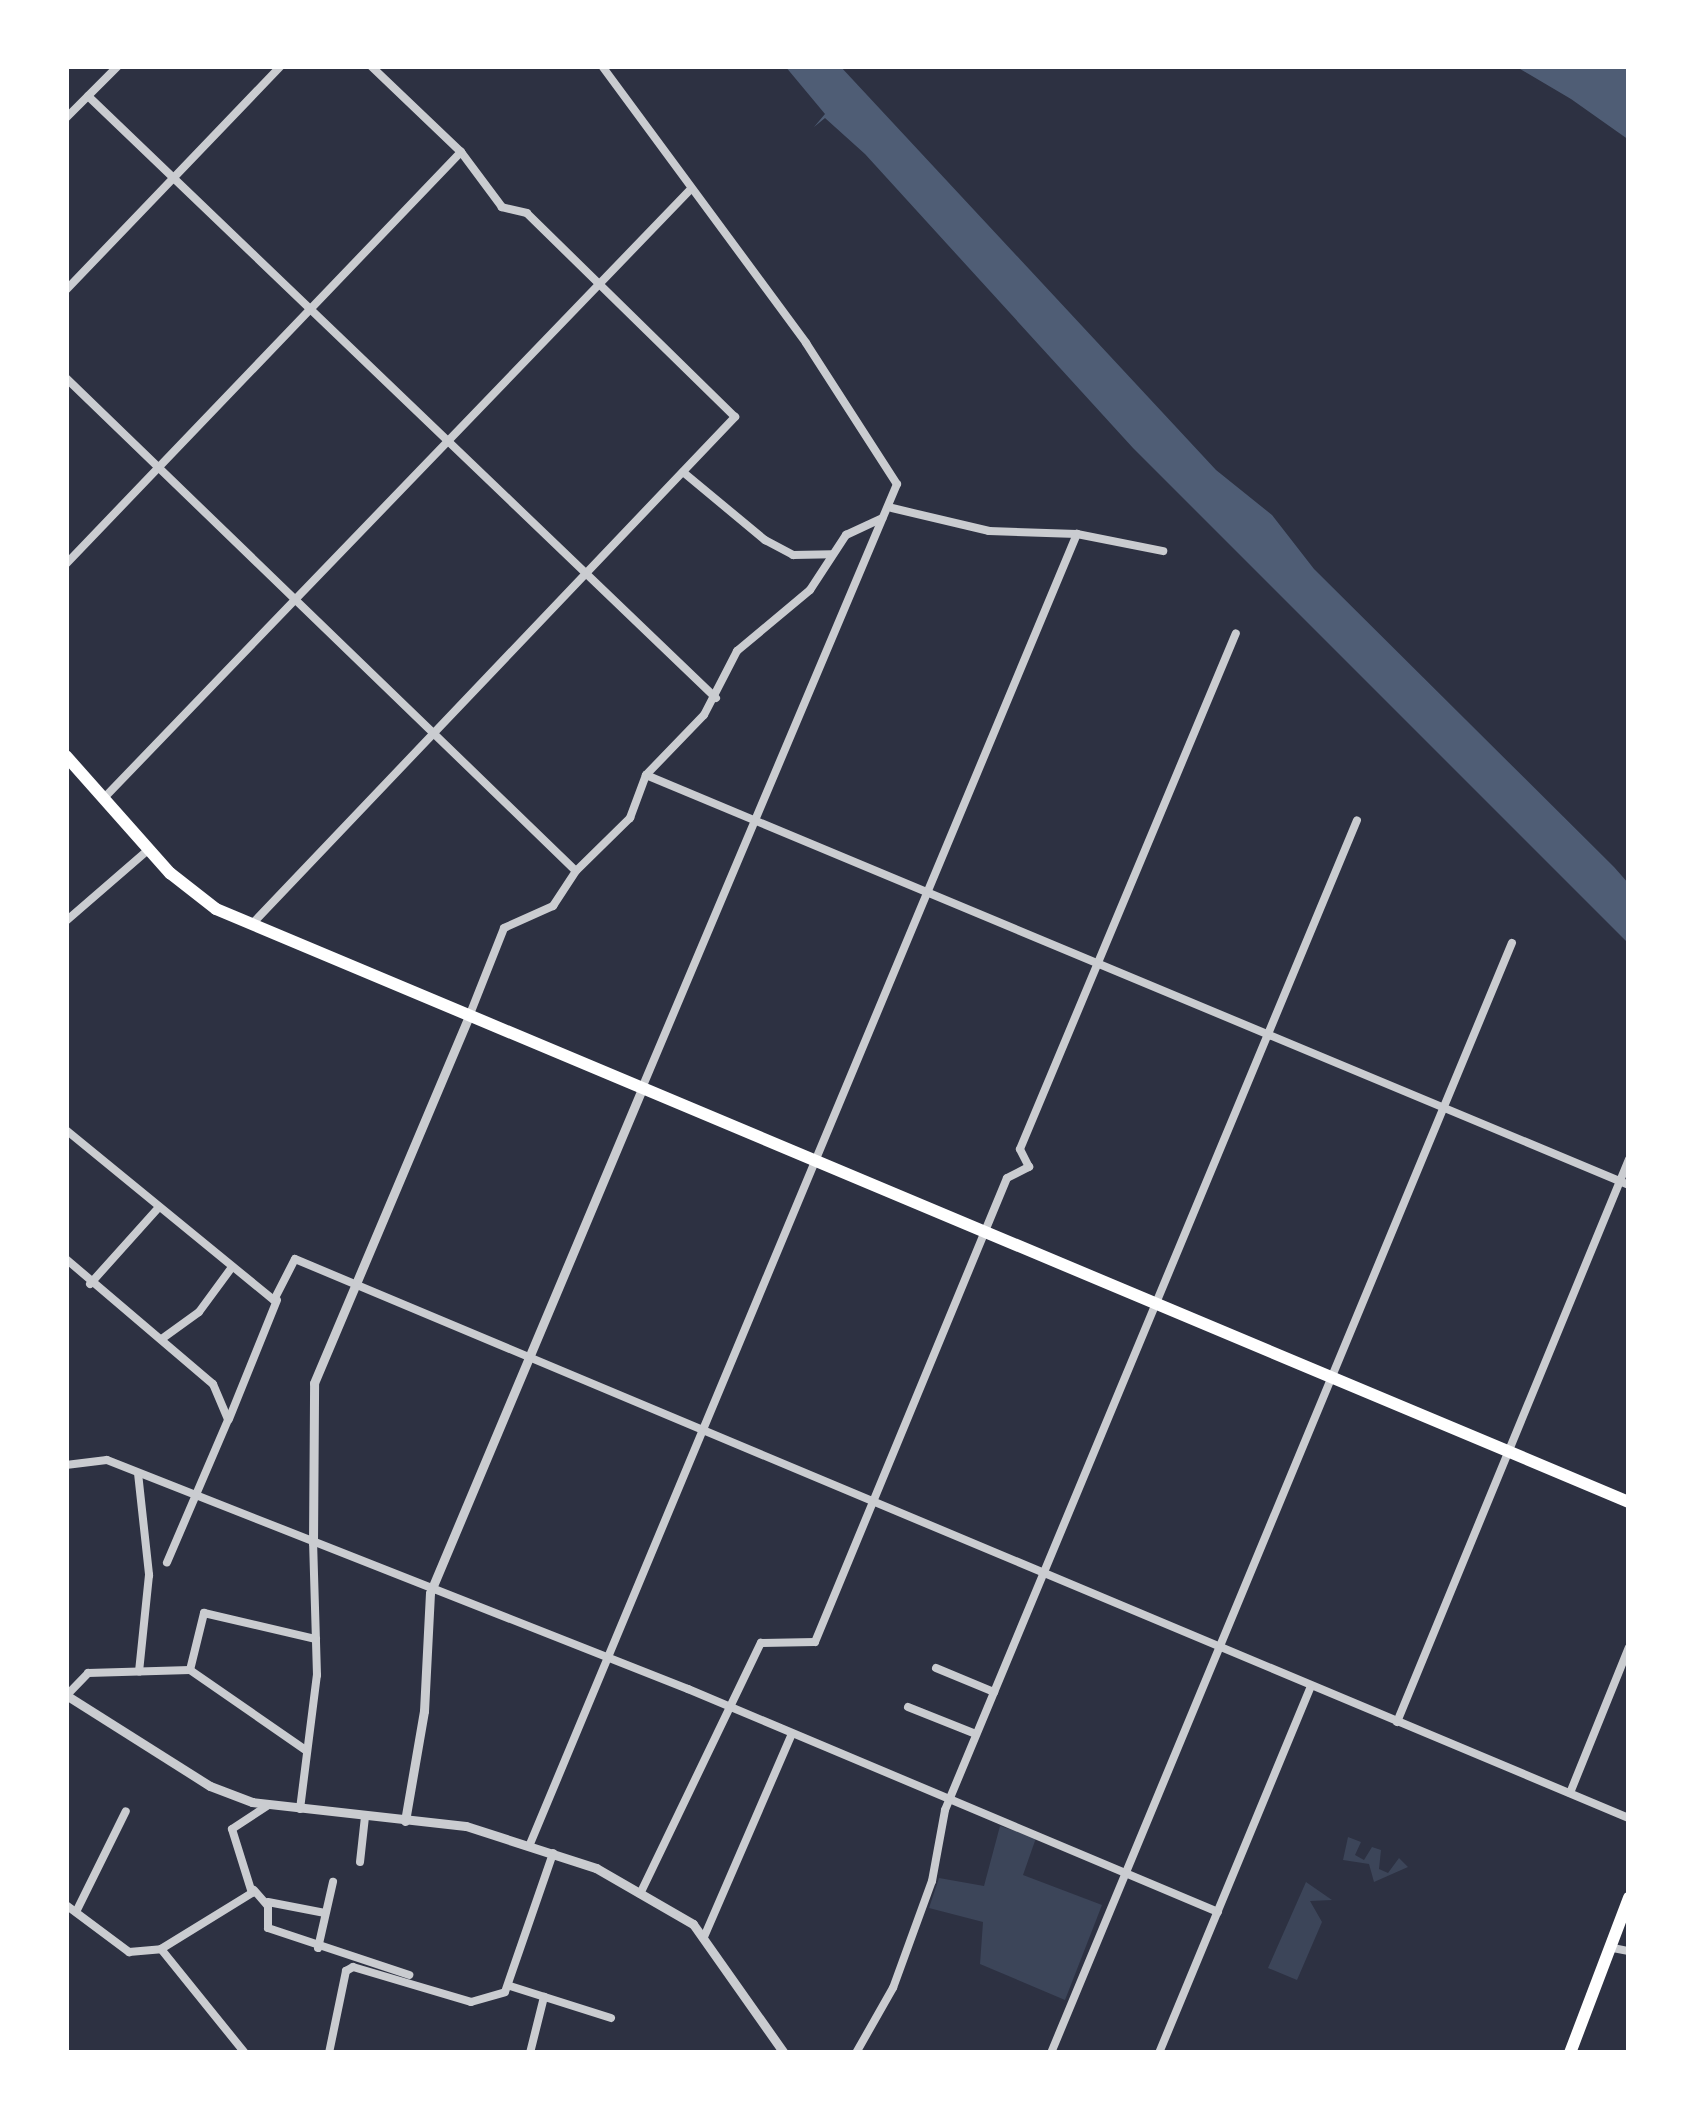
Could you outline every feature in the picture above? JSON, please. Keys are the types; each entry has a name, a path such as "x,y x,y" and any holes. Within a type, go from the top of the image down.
{"main road":[{"path":"66,756 195,896 251,926 1629,1502"},
{"path":"1570,2053 1629,1898"}],"street":[{"path":"66,118 118,66"},
{"path":"66,290 281,66"},
{"path":"251,926 735,417 527,213 502,207 461,152 370,66"},
{"path":"405,1821 424,1711 430,1594 754,822 884,517 892,508 897,484 806,343 602,66"},
{"path":"88,96 716,698"},
{"path":"66,564 461,152"},
{"path":"103,798 690,190"},
{"path":"66,378 576,871"},
{"path":"682,472 765,540 794,555 832,554"},
{"path":"892,508 989,531 1077,534 1162,551"},
{"path":"300,1811 316,1639 314,1383 504,928 553,907 576,871 630,818 646,775 716,698 737,651 810,590 846,536 884,517"},
{"path":"530,1844 1077,534"},
{"path":"640,1894 761,1642 815,1642 1007,1178 1029,1167 1020,1149 1236,633"},
{"path":"646,775 1624,1183"},
{"path":"856,2053 913,1932 949,1799 1357,820"},
{"path":"66,921 149,849"},
{"path":"1051,2053 1512,943"},
{"path":"66,1130 277,1300"},
{"path":"1397,1722 1506,1450 1624,1183 1629,1159"},
{"path":"90,1283 159,1207"},
{"path":"66,1259 213,1384 228,1420"},
{"path":"167,1562 295,1259 1629,1818"},
{"path":"163,1339 199,1312 232,1267"},
{"path":"66,1465 107,1460 430,1594 792,1733 1218,1912"},
{"path":"138,1473 149,1588 137,1634 139,1671"},
{"path":"190,1670 204,1613 316,1639"},
{"path":"1570,1793 1629,1647"},
{"path":"936,1668 994,1692"},
{"path":"307,1751 190,1670 88,1673 66,1696 210,1786 267,1806 405,1821 530,1844 640,1894 704,1937 784,2053"},
{"path":"1159,2053 1311,1686"},
{"path":"908,1707 976,1734"},
{"path":"704,1937 792,1733"},
{"path":"267,1806 232,1829 254,1890 266,1901 326,1913"},
{"path":"77,1910 126,1811"},
{"path":"360,1862 364,1817"},
{"path":"510,1986 554,1852"},
{"path":"317,1948 333,1882"},
{"path":"66,1905 129,1952 161,1949 254,1890"},
{"path":"266,1901 268,1928 304,1936 317,1948 386,1964 417,1982 471,2002 510,1986 611,2018"},
{"path":"1613,1948 1629,1951"},
{"path":"161,1949 245,2053"},
{"path":"329,2053 346,1971 417,1982"},
{"path":"530,2053 544,1997"}],"shaded area":[{"path":"785,66 840,66 1216,470 1272,515 1314,569 1614,867 1629,884 1629,944 1133,448 865,154 825,118 814,127 825,114"},
{"path":"1515,66 1629,66 1629,140 1571,99"},
{"path":"1000,1826 1036,1838 1023,1875 1102,1905 1065,2000 980,1964 983,1922 929,1908 939,1878 984,1886"},
{"path":"1348,1837 1361,1842 1355,1855 1364,1860 1372,1847 1381,1850 1379,1869 1388,1873 1399,1858 1408,1867 1374,1882 1369,1864 1343,1860"},
{"path":"1306,1882 1332,1900 1310,1901 1322,1922 1297,1980 1268,1968"}]}
